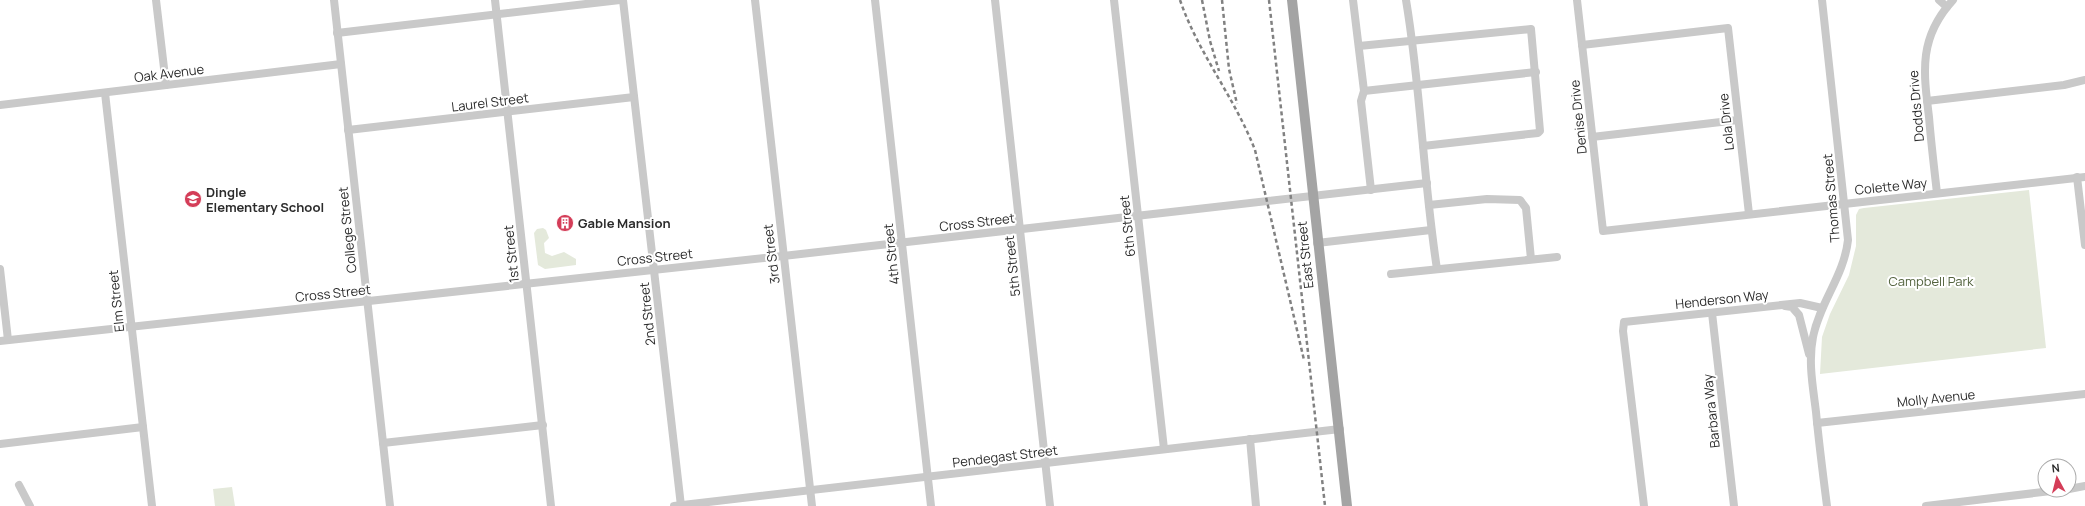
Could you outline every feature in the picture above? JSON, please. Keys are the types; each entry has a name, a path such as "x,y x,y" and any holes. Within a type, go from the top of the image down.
{"main road":[{"name":"East Street","path":"1292,0 1317,243 1340,429 1347,506"}],"street":[{"path":"156,0 166,85"},
{"name":"College Street","path":"334,0 390,506"},
{"name":"1st Street","path":"495,0 551,506"},
{"path":"337,33 622,0"},
{"name":"2nd Street","path":"622,0 654,269 678,506"},
{"name":"3rd Street","path":"755,0 812,506"},
{"name":"4th Street","path":"875,0 931,506"},
{"name":"5th Street","path":"995,0 1050,506"},
{"name":"6th Street","path":"1114,0 1164,449"},
{"path":"1353,0 1364,91 1361,101 1371,190"},
{"path":"1406,0 1413,41 1431,230 1437,268"},
{"name":"Denise Drive","path":"1577,0 1604,231"},
{"name":"Thomas Street","path":"1822,0 1848,229 1847,252 1840,274 1822,308 1813,336 1811,361 1827,506"},
{"path":"1939,0 1947,7"},
{"name":"Dodds Drive","path":"1937,193 1924,71 1928,39 1934,26 1953,0"},
{"name":"Lola Drive","path":"1582,45 1728,28 1749,214"},
{"path":"1359,46 1531,29 1542,128 1538,133 1423,146"},
{"name":"Oak Avenue","path":"0,105 341,64"},
{"path":"1364,91 1536,72"},
{"path":"1927,101 2064,85 2085,80"},
{"name":"Elm Street","path":"105,93 152,506"},
{"name":"Laurel Street","path":"348,130 634,97"},
{"path":"1592,137 1738,120"},
{"path":"2081,177 2085,245"},
{"name":"Colette Way","path":"1604,231 2081,177"},
{"name":"Cross Street","path":"4,341 784,256 1427,183"},
{"path":"1429,204 1487,199 1520,200 1526,208 1531,259"},
{"path":"1317,243 1431,230"},
{"path":"1392,274 1437,268 1557,257"},
{"path":"0,269 4,341"},
{"name":"Henderson Way","path":"1644,506 1623,331 1624,322 1800,303 1822,308"},
{"path":"1781,305 1792,307 1800,315 1811,361"},
{"name":"Barbara Way","path":"1712,313 1734,506"},
{"name":"Molly Avenue","path":"1817,424 2085,394"},
{"path":"383,443 543,425"},
{"path":"0,444 143,427"},
{"name":"Pendegast Street","path":"678,506 1340,429"},
{"path":"1250,439 1256,506"},
{"path":"19,485 30,506"},
{"path":"1926,506 2037,493"}],"green space":[{"name":"Campbell Park","path":"2029,190 2046,348 1820,374 1822,337 1830,314 1849,275 1856,246 1856,215 1859,209"},
{"path":"543,228 546,230 549,238 544,243 545,253 552,256 564,252 576,259 576,265 545,269 538,265 534,233 537,229"},
{"path":"232,487 235,506 215,506 213,489"}],"railway":[{"path":"1180,0 1196,38 1237,112 1255,150 1304,360"},
{"path":"1202,0 1210,41 1219,71"},
{"path":"1222,0 1229,69 1237,104"},
{"path":"1269,0 1325,506"}],"place":[{"name":"Dingle Elementary School","path":"193,199"},
{"name":"Gable Mansion","path":"565,223"}]}
